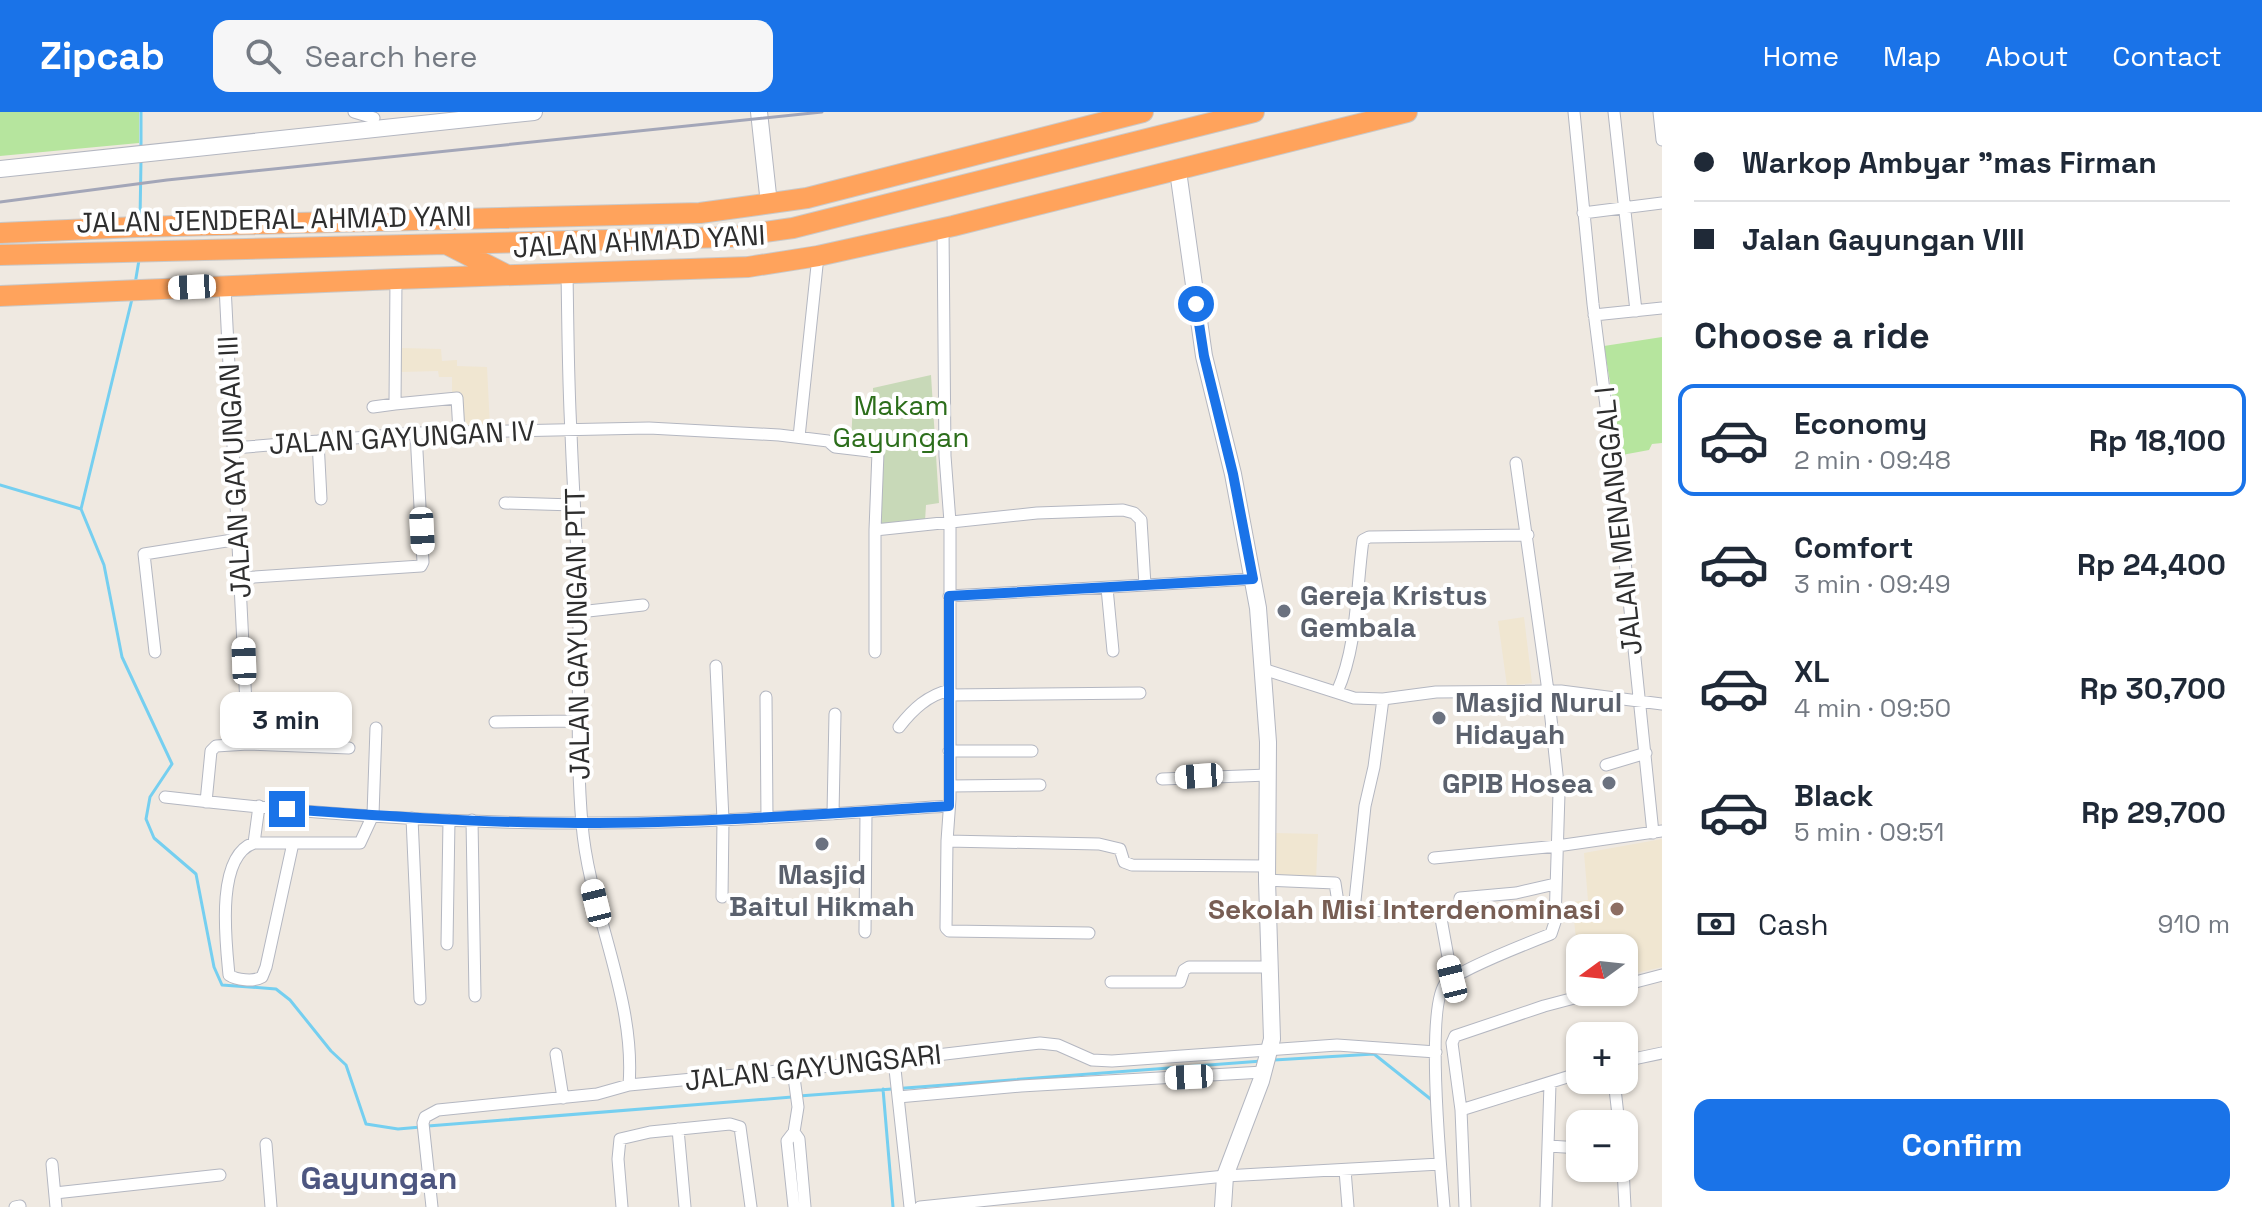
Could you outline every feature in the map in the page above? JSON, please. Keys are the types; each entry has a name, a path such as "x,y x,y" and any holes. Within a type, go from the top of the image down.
{"highway":[{"name":"JALAN JENDERAL AHMAD YANI","path":"0,233 700,213 852,188 1143,112"},
{"name":"JALAN JENDERAL AHMAD YANI","path":"3,256 730,237 793,228 1254,112"},
{"name":"JALAN AHMAD YANI","path":"0,296 748,267 818,256 943,228 1178,171 1378,116 1407,112"},
{"path":"443,243 509,276"}],"street":[{"path":"354,112 374,120"},
{"path":"0,169 103,159 374,120 534,112"},
{"path":"759,112 769,204"},
{"name":"JALAN MENANGGAL I","path":"1434,858 1657,832 1638,702 1622,532 1594,315 1574,112"},
{"path":"1614,112 1636,311"},
{"path":"1659,112 1662,140"},
{"path":"1178,171 1204,356 1233,474 1253,579 1263,669 1268,775 1273,1021 1267,1060 1225,1176 1223,1207"},
{"path":"1583,213 1662,203"},
{"path":"943,228 945,456 950,522 947,930 1089,933"},
{"path":"799,437 818,256"},
{"name":"JALAN GAYUNGAN PTT","path":"567,274 570,428 579,612 578,721 582,823 586,860 626,1031 631,1059 629,1085"},
{"path":"395,404 396,279"},
{"name":"JALAN GAYUNGAN III","path":"225,286 248,744"},
{"path":"1594,315 1662,308"},
{"path":"373,407 457,398 459,432"},
{"name":"JALAN GAYUNGAN IV","path":"234,448 416,433 570,428 649,428 799,437 828,441 835,447 878,452 875,530"},
{"path":"240,578 416,569 421,566 416,433"},
{"path":"318,441 321,499"},
{"path":"1444,1207 1436,1052 1439,992 1452,979 1551,934 1555,922 1559,793 1528,535 1516,463"},
{"path":"505,503 574,505"},
{"path":"875,652 875,530 1037,513 1123,510 1134,513 1141,520 1145,585"},
{"path":"1337,692 1342,682 1355,617 1363,540 1369,537 1424,535 1528,535"},
{"path":"155,652 144,554 239,539"},
{"path":"949,596 1253,579"},
{"path":"1107,588 1113,651"},
{"path":"579,612 643,605"},
{"path":"716,666 723,820 722,897"},
{"path":"1263,669 1354,698 1383,699 1436,692 1548,691 1662,704"},
{"path":"899,727 926,699 937,693 1140,693"},
{"path":"766,697 767,818"},
{"path":"1354,910 1365,806 1374,767 1383,699"},
{"path":"833,814 835,714"},
{"path":"495,722 578,721"},
{"path":"293,843 262,977 256,980 233,978 229,975 224,912 242,849 254,843 293,843 358,845 373,815 376,728"},
{"path":"206,802 213,748 248,744 349,748"},
{"path":"949,751 1032,751"},
{"path":"1606,765 1646,759 1662,763"},
{"path":"1162,779 1268,775"},
{"path":"950,786 1040,785"},
{"path":"165,797 412,818 582,823 767,818 949,806"},
{"path":"254,843 259,806"},
{"path":"865,932 866,812"},
{"path":"412,818 420,999"},
{"path":"447,944 449,820"},
{"path":"472,820 475,996"},
{"path":"947,841 1099,844 1120,849 1124,862 1132,865 1268,873 1333,882 1337,885 1337,907 1440,913 1452,979"},
{"path":"1460,898 1516,893 1555,884"},
{"path":"1111,982 1180,982 1184,970 1189,967 1271,967"},
{"path":"1638,981 1662,975"},
{"path":"1465,1207 1454,1038 1566,1000"},
{"name":"JALAN GAYUNGSARI","path":"432,1207 423,1123 425,1117 438,1110 602,1093 629,1085 793,1070 895,1067 998,1048 1049,1043 1083,1058 1112,1061 1267,1060"},
{"path":"897,1094 1021,1086 1267,1060 1337,1045 1436,1052"},
{"path":"1638,1058 1662,1053"},
{"path":"556,1054 563,1098"},
{"path":"895,1067 910,1207"},
{"path":"793,1070 798,1107 794,1132 787,1141 794,1207"},
{"path":"1461,1110 1566,1078"},
{"path":"1546,1207 1550,1084"},
{"path":"622,1207 618,1159 620,1139 730,1124 740,1127 751,1207"},
{"path":"678,1129 685,1207"},
{"path":"794,1132 799,1139 805,1207"},
{"path":"266,1144 271,1207"},
{"path":"1549,1146 1566,1147"},
{"path":"52,1164 56,1207"},
{"path":"920,1207 1020,1202 1075,1191 1225,1176 1440,1164"},
{"path":"1345,1170 1348,1207"},
{"path":"55,1193 220,1175"},
{"path":"1624,1182 1625,1207"},
{"path":"1075,1191 1076,1207"}],"shaded area":[{"path":"401,348 441,349 442,361 457,360 457,366 487,367 490,427 460,429 452,395 452,377 439,377 438,371 401,372"},
{"path":"1524,617 1532,683 1507,686 1498,621"},
{"path":"1275,833 1318,834 1316,880 1274,879"},
{"name":"Sekolah Misi Interdenominasi","path":"1662,839 1662,967 1638,973 1638,934 1576,934 1572,902 1588,900 1584,853"}],"green space":[{"path":"0,112 139,112 139,143 0,156"},
{"path":"1662,337 1662,443 1652,444 1649,450 1622,455 1604,346"},
{"name":"Makam Gayungan","path":"931,375 939,503 926,505 925,521 878,526 882,448 851,444 853,401 873,402 873,388"}],"waterway":[{"path":"141,112 141,148"},
{"path":"140,220 141,160"},
{"path":"135,284 139,260"},
{"path":"132,299 81,509 104,565 122,657 172,764 150,797 146,819 154,838 196,874 214,967 222,985 276,989 290,1000 346,1065 366,1124 398,1129 421,1127"},
{"path":"0,485 81,509"},
{"path":"1274,1060 1374,1054 1433,1101"},
{"path":"799,1096 1262,1061"},
{"path":"883,1089 893,1207"},
{"path":"428,1126 792,1097"}],"railway":[{"path":"0,202 167,180 822,112"}],"place":[{"name":"Gereja Kristus Gembala","path":"1284,611"},
{"name":"Masjid Nurul Hidayah","path":"1439,718"},
{"name":"GPIB Hosea","path":"1609,783"},
{"name":"Masjid Baitul Hikmah","path":"822,844"},
{"name":"Sekolah Misi Interdenominasi","path":"1617,909"}],"district":[{"name":"Gayungan","path":"379,1178"}],"route":[{"path":"287,809 428,819 582,823 767,818 949,806 949,596 1253,579 1233,474 1204,356 1196,304"}]}
